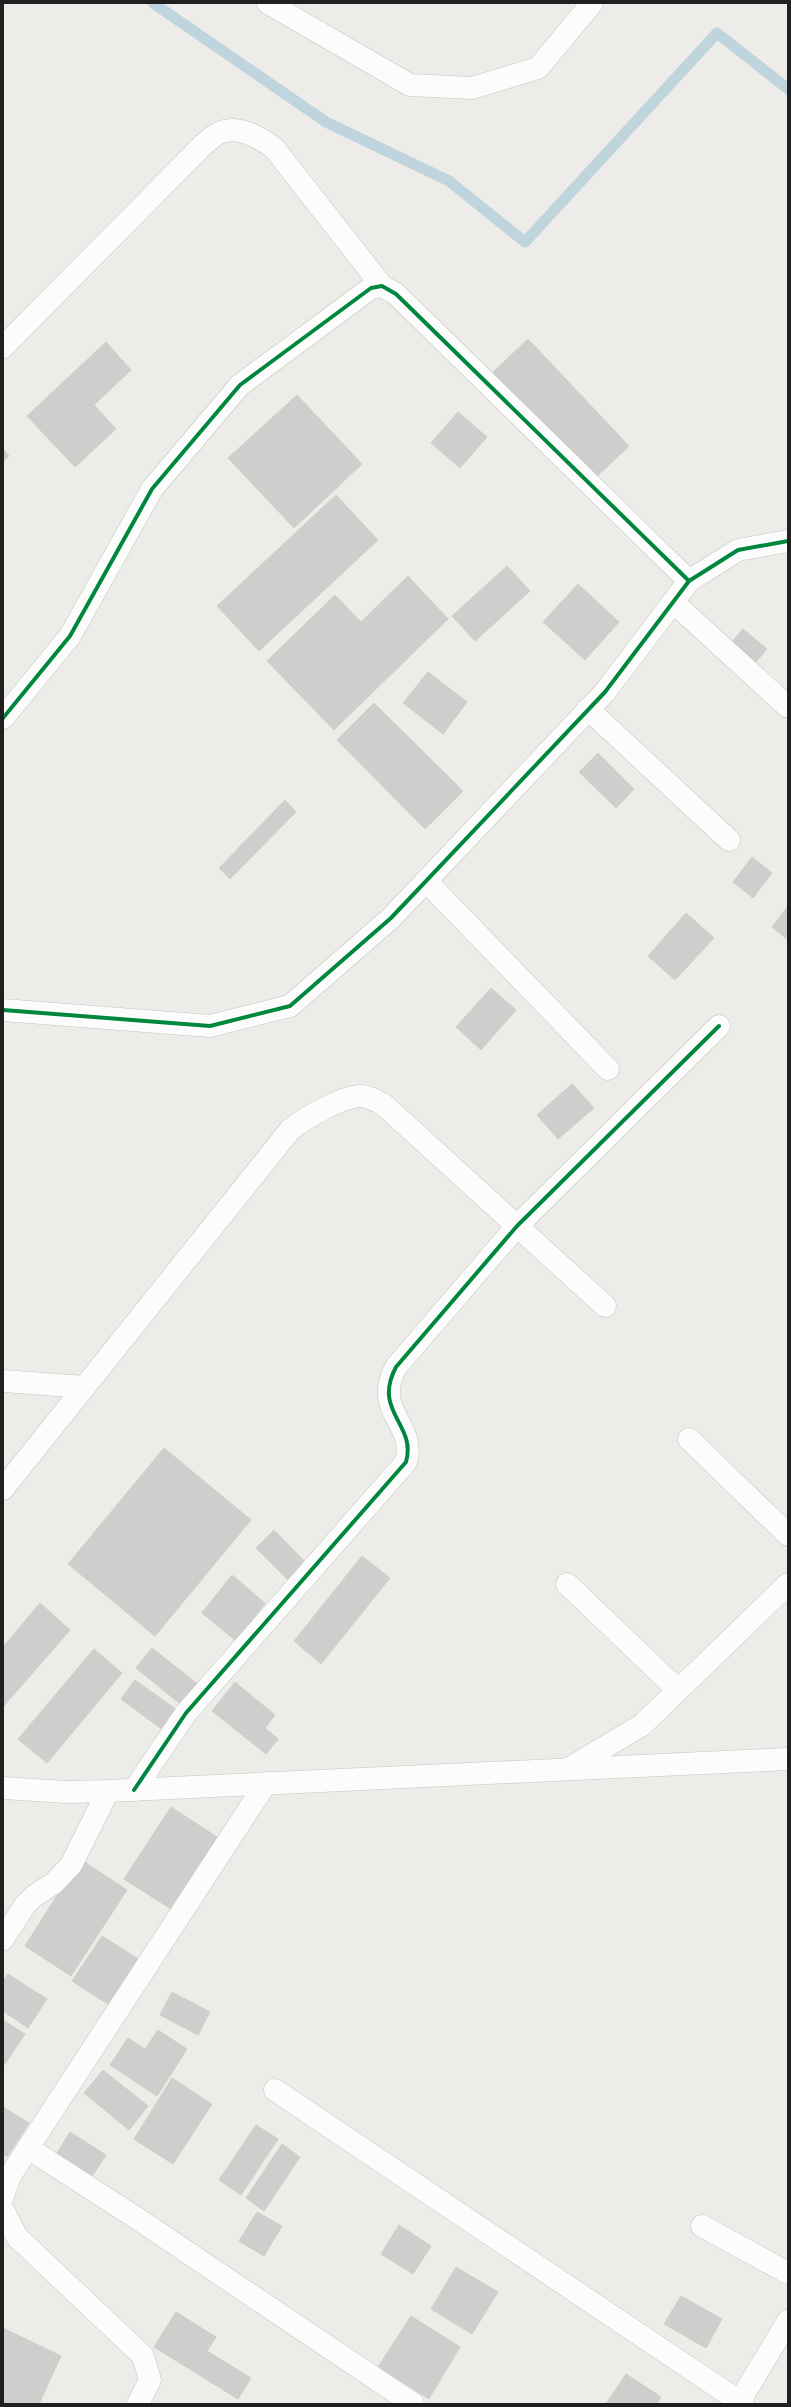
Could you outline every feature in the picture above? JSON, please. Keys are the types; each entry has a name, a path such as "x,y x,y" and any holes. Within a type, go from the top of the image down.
{"street":[{"path":"268,3 410,86 472,88 538,68 592,3"},
{"path":"3,347 204,144 220,132 238,130 258,137 274,148 382,286 396,294 689,581"},
{"path":"3,718 70,636 152,489 240,385 371,288 382,286"},
{"path":"3,1010 210,1026 290,1006 391,918 605,692 689,581 738,550 788,541"},
{"path":"673,602 788,707"},
{"path":"588,709 729,840"},
{"path":"426,881 608,1068"},
{"path":"134,1790 178,1723 406,1462 410,1451 408,1441 390,1405 387,1392 389,1380 396,1367 517,1226 719,1026"},
{"path":"3,1489 290,1130 299,1122 350,1098 360,1096 384,1105 605,1306"},
{"path":"3,1381 85,1387"},
{"path":"689,1439 788,1535"},
{"path":"567,1584 678,1690"},
{"path":"568,1769 642,1725 788,1584"},
{"path":"3,1788 66,1792 108,1791 788,1759"},
{"path":"3,2196 10,2176 266,1783"},
{"path":"3,1939 25,1905 34,1896 54,1883 71,1865 108,1791"},
{"path":"275,2090 740,2403 788,2321"},
{"path":"28,2148 138,2219 413,2404"},
{"path":"3,2210 17,2237 143,2356 150,2380 138,2404"},
{"path":"702,2226 788,2273"}],"building":[{"path":"528,339 629,446 592,481 491,374"},
{"path":"106,342 131,370 94,405 116,429 75,467 27,416"},
{"path":"297,395 362,464 294,528 228,458"},
{"path":"458,412 487,437 460,468 431,443"},
{"path":"3,449 9,456 3,461"},
{"path":"336,495 378,540 259,651 217,606"},
{"path":"507,566 530,591 475,641 452,616"},
{"path":"408,576 448,619 334,730 267,661 335,595 361,622"},
{"path":"578,584 619,622 585,660 543,622"},
{"path":"743,629 767,649 750,669 726,649"},
{"path":"428,672 467,702 443,734 403,703"},
{"path":"374,703 463,791 425,829 337,740"},
{"path":"598,753 634,789 616,808 579,772"},
{"path":"285,800 296,812 230,879 219,868"},
{"path":"752,857 772,873 753,898 733,882"},
{"path":"788,906 788,940 772,927"},
{"path":"686,913 714,938 675,980 648,956"},
{"path":"491,988 516,1010 481,1050 456,1027"},
{"path":"572,1084 594,1108 558,1139 537,1115"},
{"path":"164,1448 251,1520 155,1636 68,1564"},
{"path":"274,1530 309,1566 291,1583 256,1548"},
{"path":"362,1556 390,1578 321,1664 294,1641"},
{"path":"232,1575 265,1603 236,1641 202,1613"},
{"path":"40,1603 70,1630 3,1707 3,1647"},
{"path":"152,1648 200,1686 184,1707 136,1668"},
{"path":"94,1649 122,1673 47,1763 18,1739"},
{"path":"135,1680 181,1713 167,1733 121,1699"},
{"path":"235,1682 275,1715 265,1728 278,1739 266,1754 212,1711"},
{"path":"171,1807 217,1837 171,1909 124,1879"},
{"path":"80,1859 127,1890 71,1976 25,1946"},
{"path":"102,1936 140,1960 111,2006 72,1981"},
{"path":"8,1974 47,1999 28,2028 3,2011 3,1982"},
{"path":"172,1992 210,2012 198,2035 160,2015"},
{"path":"3,2020 25,2034 5,2064 3,2063"},
{"path":"158,2030 187,2049 157,2096 110,2065 128,2038 145,2049"},
{"path":"103,2070 148,2106 129,2130 84,2093"},
{"path":"172,2078 212,2104 173,2164 134,2139"},
{"path":"3,2107 29,2123 7,2157 3,2154"},
{"path":"256,2125 278,2139 241,2195 219,2180"},
{"path":"70,2132 106,2155 89,2181 54,2158"},
{"path":"282,2144 300,2157 264,2211 246,2198"},
{"path":"257,2212 282,2226 264,2256 239,2241"},
{"path":"399,2225 431,2246 413,2274 381,2254"},
{"path":"456,2267 498,2292 472,2334 431,2309"},
{"path":"681,2296 722,2319 706,2348 664,2324"},
{"path":"176,2312 216,2337 207,2351 251,2378 238,2399 154,2347"},
{"path":"411,2316 460,2347 429,2399 378,2367"},
{"path":"3,2328 61,2356 39,2404 3,2404"},
{"path":"626,2374 661,2397 657,2404 606,2404"}],"waterway":[{"path":"153,3 326,122 449,181 525,242 717,33 788,89"}],"cycle path":[{"path":"3,718 70,636 152,489 240,385 371,288 382,286 396,294 689,581"},
{"path":"3,1010 210,1026 290,1006 391,918 605,692 689,581 738,550 788,541"},
{"path":"134,1790 186,1713 406,1462 408,1449 406,1437 396,1417 389,1395 390,1382 396,1367 517,1226 719,1026"}]}
